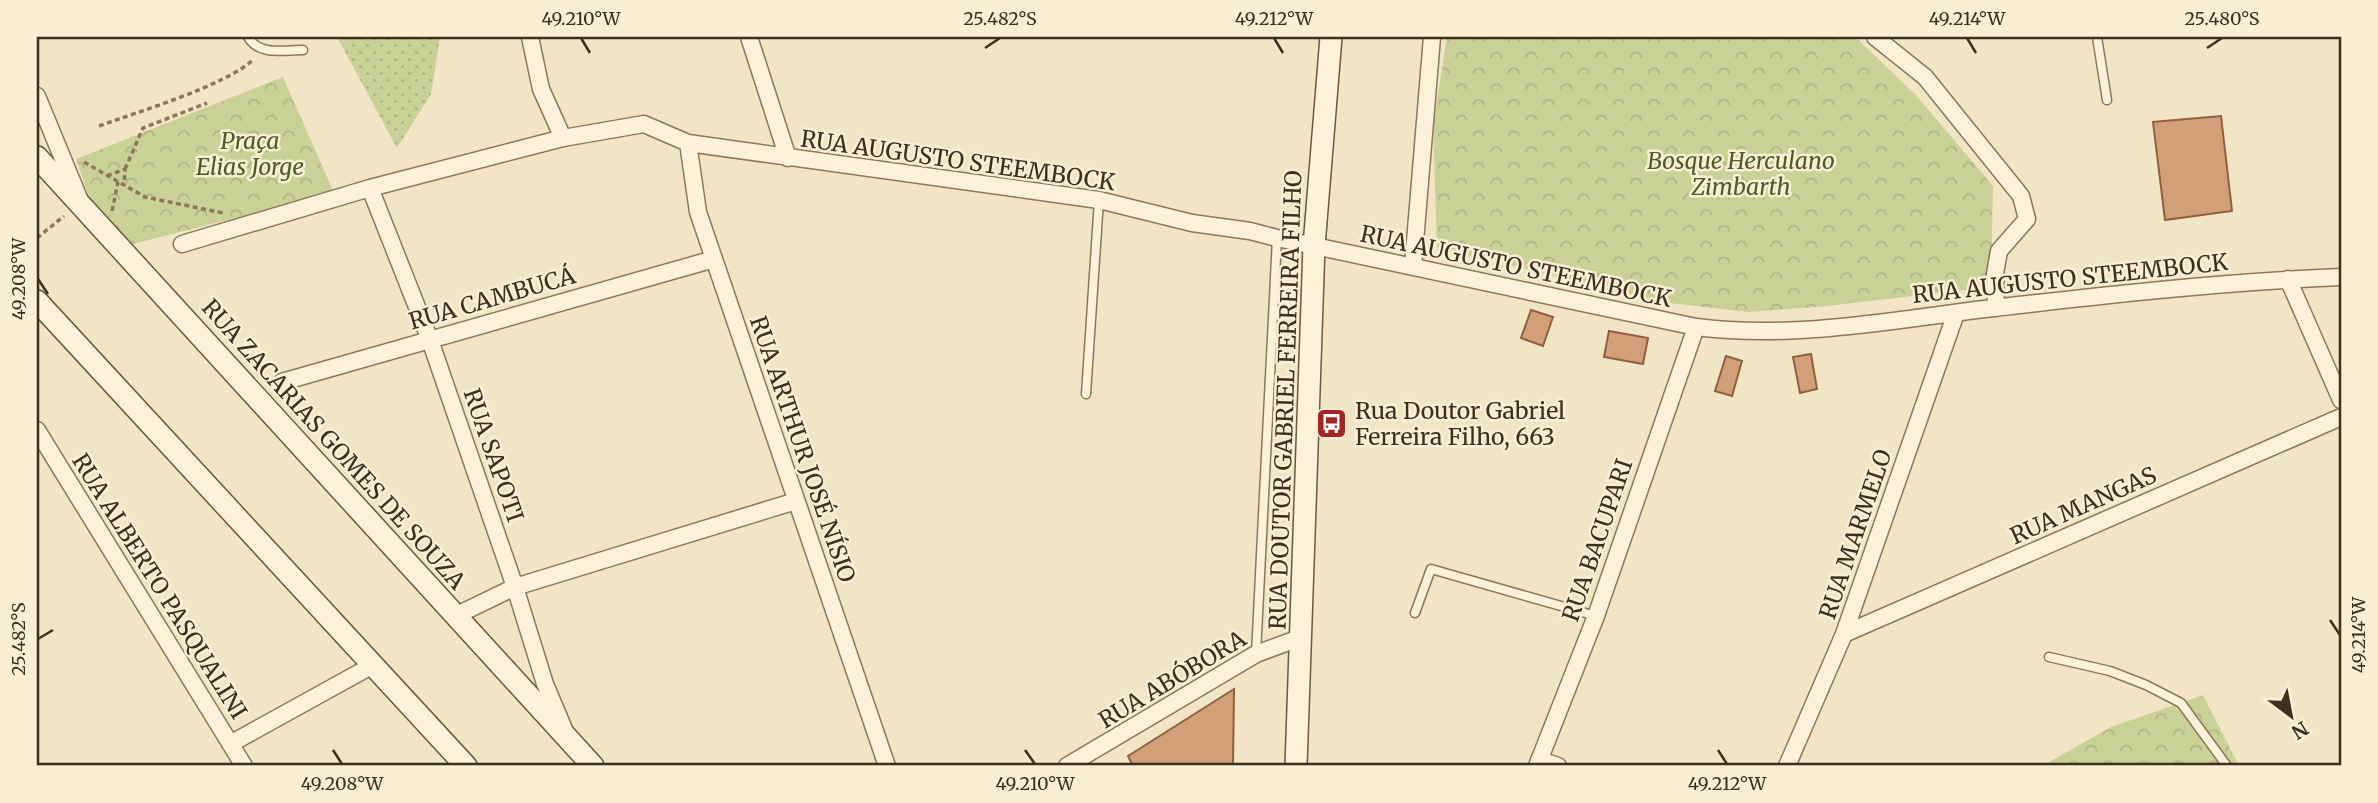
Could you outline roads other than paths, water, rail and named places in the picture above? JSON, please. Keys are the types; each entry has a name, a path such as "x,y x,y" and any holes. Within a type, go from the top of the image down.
{"main road":[{"name":"RUA DOUTOR GABRIEL FERREIRA FILHO","path":"1296,766 1314,246 1331,37"},
{"name":"RUA ZACARIAS GOMES DE SOUZA","path":"37,157 593,766"},
{"path":"37,301 466,766"}],"street":[{"path":"530,37 541,89 563,138"},
{"path":"749,37 788,158"},
{"path":"1413,266 1432,37"},
{"path":"1875,37 1925,77 2021,196 2027,219 1999,251 1995,274 1996,308"},
{"path":"37,96 81,207"},
{"name":"RUA AUGUSTO STEEMBOCK","path":"182,244 370,188 563,138 644,124 688,143 1099,200 1192,223 1250,230 1696,327 1736,332 1788,331 2115,293 2341,277"},
{"name":"RUA ARTHUR JOSÉ NÍSIO","path":"688,143 698,212 887,766"},
{"name":"RUA SAPOTI","path":"370,188 430,340 515,587 545,684 568,739"},
{"name":"RUA CAMBUCÁ","path":"282,382 714,259"},
{"path":"2288,279 2341,400"},
{"name":"RUA MARMELO","path":"1787,766 1844,634 1956,313"},
{"name":"RUA BACUPARI","path":"1538,763 1596,616 1696,327"},
{"name":"RUA MANGAS","path":"1844,634 2341,417"},
{"name":"RUA ALBERTO PASQUALINI","path":"37,430 244,766"},
{"path":"455,616 515,587 796,501"},
{"name":"RUA ABÓBORA","path":"1068,766 1256,654 1302,637"},
{"path":"230,744 373,665"},
{"path":"1538,763 1558,766"}],"lane":[{"path":"248,37 263,50 303,50"},
{"path":"2097,37 2108,100"},
{"path":"1086,394 1099,200"},
{"path":"1256,654 1277,238"},
{"path":"1415,613 1431,569 1596,616"},
{"path":"2049,657 2110,671 2181,703 2227,766"}],"place":[{"name":"Rua Doutor Gabriel Ferreira Filho, 663","path":"1332,423"}],"park label":[{"name":"Praça Elias Jorge","path":"250,153"},
{"name":"Bosque Herculano Zimbarth","path":"1741,173"}]}
